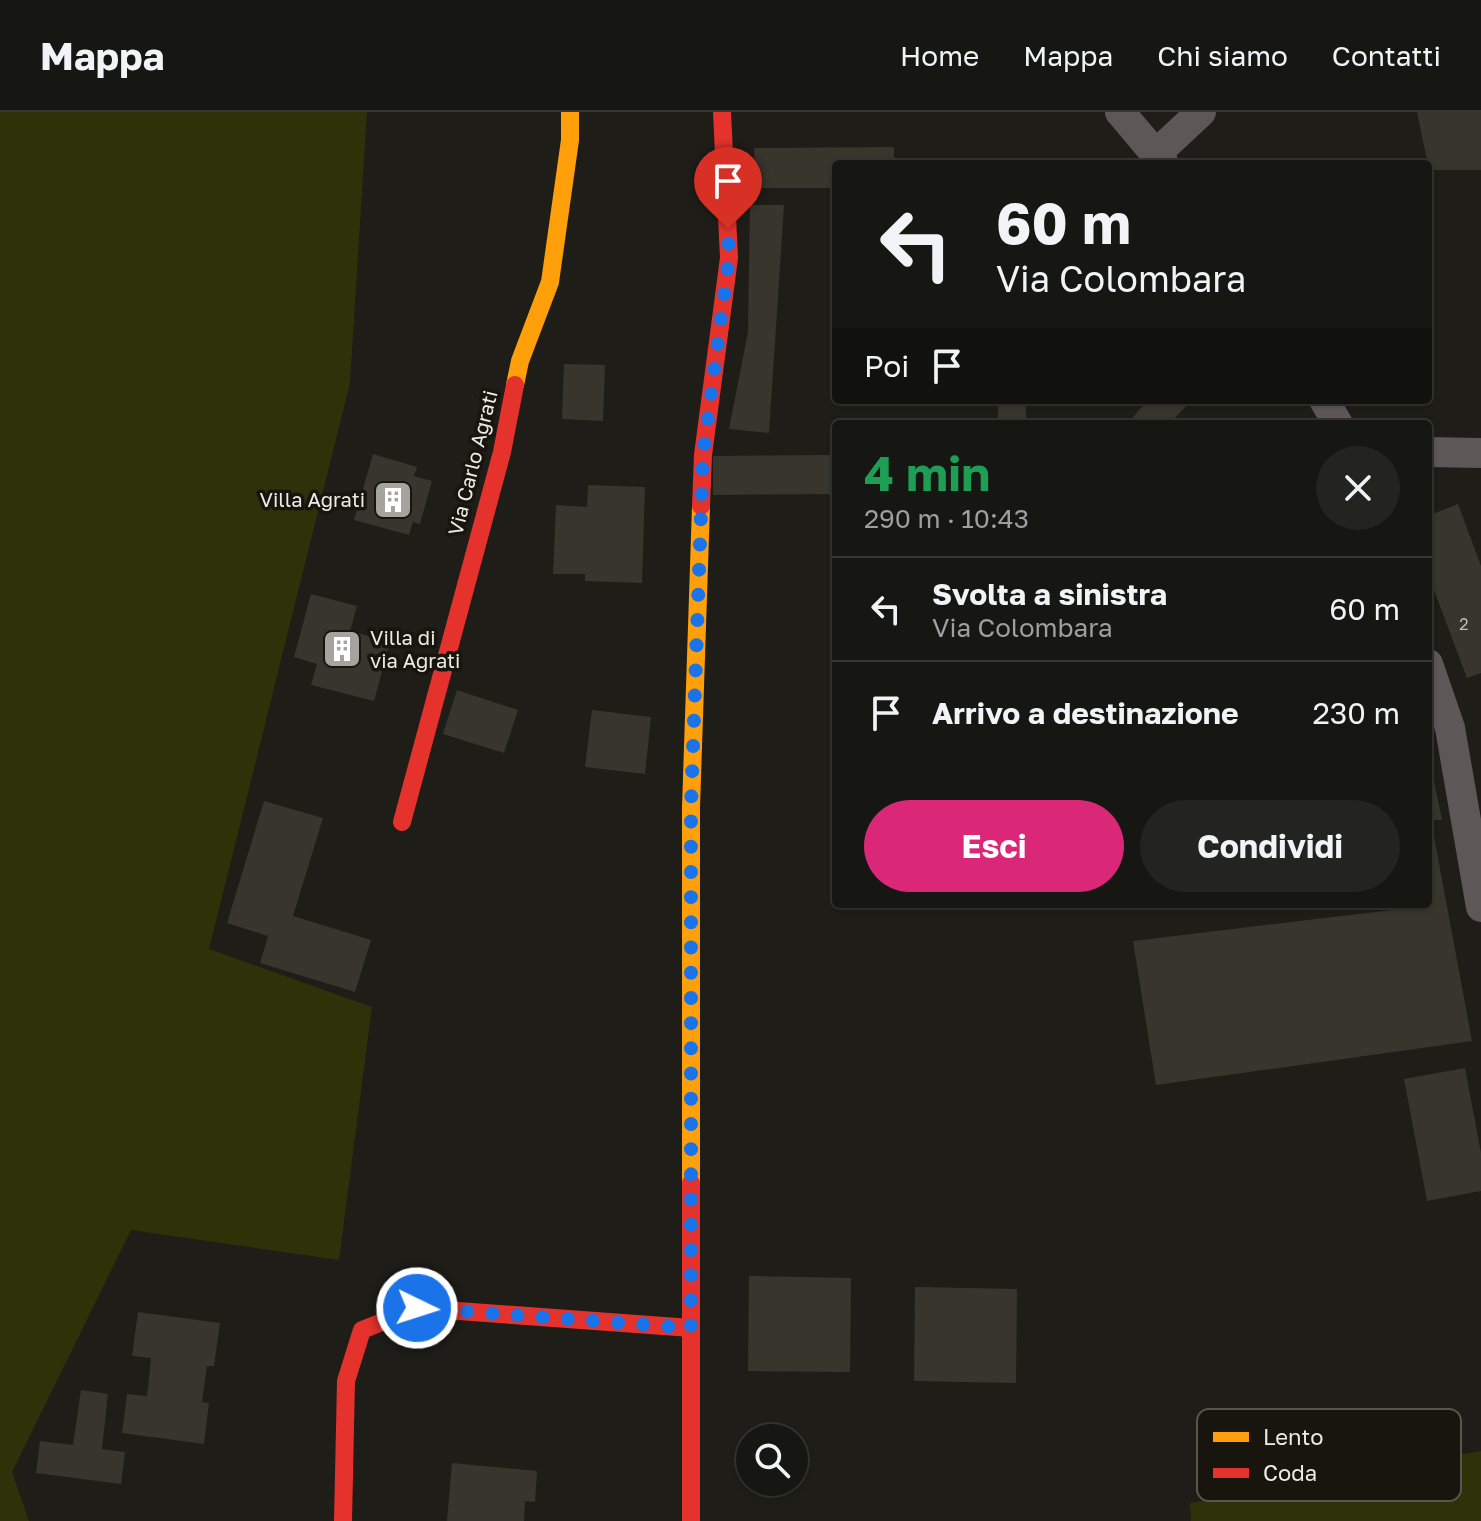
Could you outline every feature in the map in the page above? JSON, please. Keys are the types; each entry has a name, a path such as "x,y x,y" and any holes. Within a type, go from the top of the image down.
{"street":[{"name":"Via Carlo Agrati","path":"402,822 502,452 520,361 550,282 570,140 570,112"},
{"path":"691,1521 691,807 703,455 729,258 722,112"},
{"path":"1120,112 1160,159 1201,112"},
{"path":"1432,452 1481,453"},
{"path":"1432,676 1450,728 1481,907"},
{"path":"343,1521 346,1381 362,1330 417,1308 691,1328"}],"green space":[{"path":"0,112 367,112 350,383 209,949 372,1007 339,1260 131,1230 12,1472 29,1521 0,1521"},
{"path":"1481,1451 1481,1521 1191,1521 1190,1503 1201,1501 1461,1501 1461,1455"}],"building":[{"path":"1417,112 1481,112 1481,170 1432,170 1432,160 1427,160"},
{"path":"894,147 894,160 832,160 832,188 755,188 754,148"},
{"path":"750,205 784,205 769,433 729,429 748,332"},
{"path":"564,364 605,365 603,421 562,419"},
{"path":"998,404 1026,404 1026,420 998,420"},
{"path":"1144,404 1188,404 1173,420 1130,420"},
{"name":"Villa Agrati","path":"373,454 417,467 414,476 432,481 420,524 413,522 409,535 354,520"},
{"path":"832,455 832,494 713,495 713,456"},
{"path":"588,485 645,487 642,583 585,581 585,574 553,574 556,505 587,507"},
{"path":"1458,504 1481,566 1481,673 1467,678 1432,585 1432,514"},
{"name":"Villa di via Agrati","path":"311,594 357,606 350,631 390,642 374,701 311,685 317,664 294,657"},
{"path":"457,690 518,710 504,753 443,734"},
{"path":"592,710 651,717 645,774 585,767"},
{"path":"1432,771 1442,820 1432,820"},
{"path":"264,801 323,818 293,916 371,940 355,992 260,963 268,936 227,923"},
{"path":"1432,825 1472,1041 1156,1085 1133,941 1392,910 1432,908"},
{"path":"1465,1068 1481,1153 1481,1191 1427,1201 1404,1079"},
{"path":"749,1276 851,1278 850,1372 748,1371"},
{"path":"915,1287 1017,1289 1016,1383 914,1381"},
{"path":"138,1312 220,1323 214,1366 207,1366 202,1402 209,1403 204,1444 122,1433 127,1394 147,1396 151,1358 132,1356"},
{"path":"81,1390 108,1394 102,1449 125,1452 121,1484 36,1473 40,1441 73,1445"},
{"path":"452,1463 537,1471 535,1502 525,1501 524,1521 447,1521"}],"traffic: slow":[{"path":"515,385 520,361 550,282 570,140 570,112"},
{"path":"691,1183 691,807 701,506"}],"traffic: jam":[{"path":"701,506 703,455 729,258 722,112"},
{"path":"402,822 502,452 515,385"},
{"path":"691,1183 691,1521"},
{"path":"343,1521 346,1381 362,1330 417,1308 691,1328"}],"place":[{"name":"Villa Agrati","path":"393,500"},
{"name":"Villa di via Agrati","path":"342,649"}],"route":[{"path":"417,1308 691,1328 691,807 703,455 729,258 728,229"}]}
